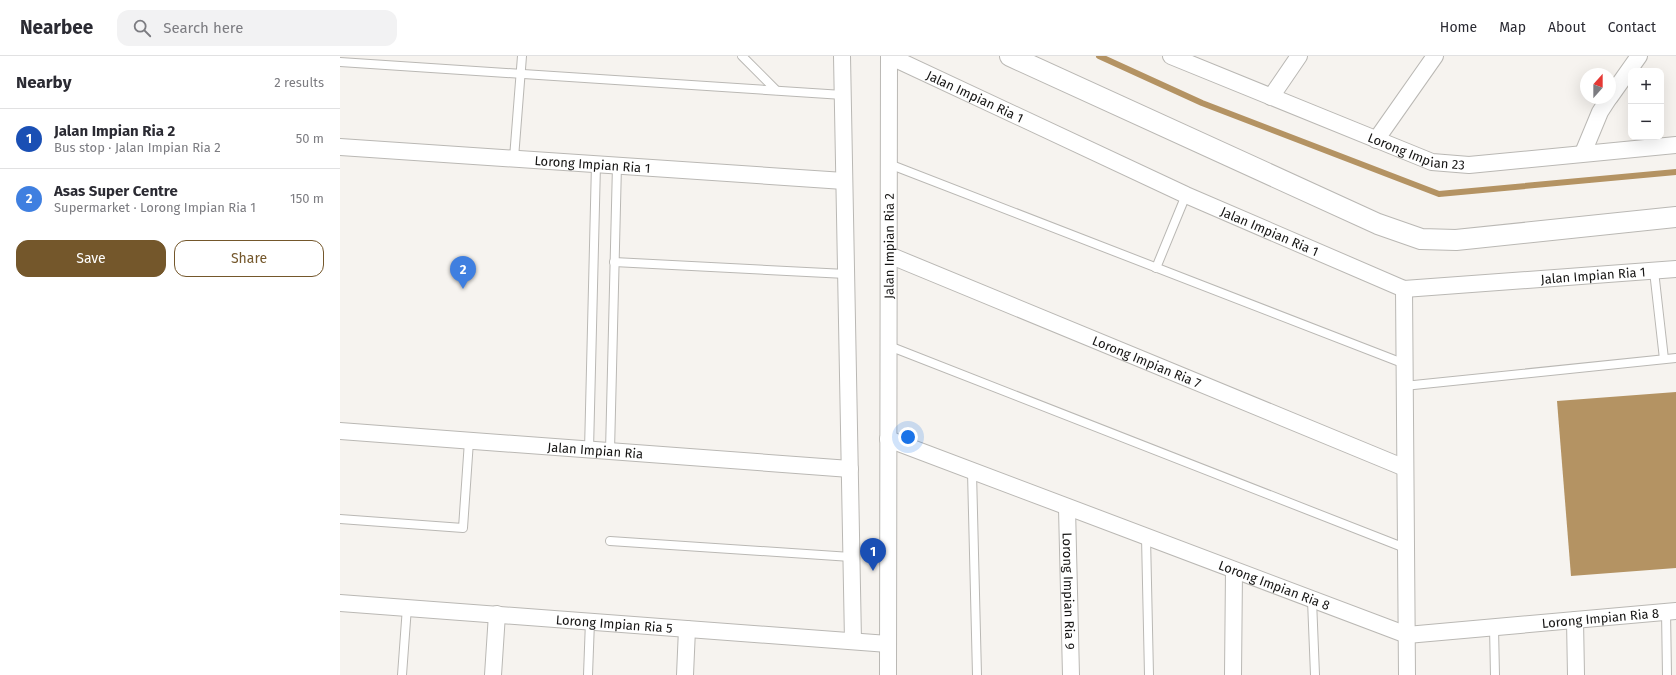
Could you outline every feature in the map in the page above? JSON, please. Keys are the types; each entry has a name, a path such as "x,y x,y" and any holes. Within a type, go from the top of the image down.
{"street":[{"path":"842,56 853,641"},
{"name":"Jalan Impian Ria 2","path":"888,675 889,56"},
{"name":"Jalan Impian Ria 1","path":"889,56 1186,195 1404,288 1676,269"},
{"path":"1010,56 1378,224 1421,239 1456,240 1676,217"},
{"name":"Lorong Impian 23","path":"1171,56 1432,162 1469,164 1676,145"},
{"path":"1271,96 1299,56"},
{"path":"1376,140 1435,56"},
{"path":"1616,89 1639,56"},
{"path":"1583,153 1600,112 1606,104"},
{"name":"Lorong Impian Ria 1","path":"340,147 844,181"},
{"name":"Lorong Impian Ria 7","path":"889,255 1405,468"},
{"path":"1404,288 1407,675"},
{"name":"Jalan Impian Ria","path":"340,431 850,469"},
{"name":"Lorong Impian Ria 8","path":"888,440 1407,635 1671,611"},
{"name":"Lorong Impian Ria 9","path":"1067,508 1071,675"},
{"path":"1233,675 1234,571"},
{"name":"Lorong Impian Ria 5","path":"340,602 888,644"},
{"path":"492,675 496,614"},
{"path":"1575,620 1576,675"},
{"path":"685,675 687,629"}],"lane":[{"path":"514,158 522,56"},
{"path":"742,56 776,90"},
{"path":"340,62 843,94"},
{"path":"589,450 596,164"},
{"path":"889,164 1404,364"},
{"path":"610,451 617,165"},
{"path":"1156,268 1186,195"},
{"path":"614,262 846,274"},
{"path":"1654,271 1664,359"},
{"path":"889,346 1405,548"},
{"path":"1404,386 1676,358"},
{"path":"340,519 463,528 469,441"},
{"path":"972,472 977,675"},
{"path":"1146,537 1149,675"},
{"path":"610,541 851,557"},
{"path":"1312,600 1316,675"},
{"path":"402,675 407,608"},
{"path":"1667,675 1671,611"},
{"path":"588,675 590,622"},
{"path":"1494,627 1495,675"}],"shaded area":[{"path":"1676,392 1676,568 1571,576 1557,401"}],"waterway":[{"path":"1099,56 1202,103 1439,194 1676,172"}],"place":[{"name":"Asas Super Centre","path":"463,289"},
{"name":"Jalan Impian Ria 2","path":"873,571"}]}
